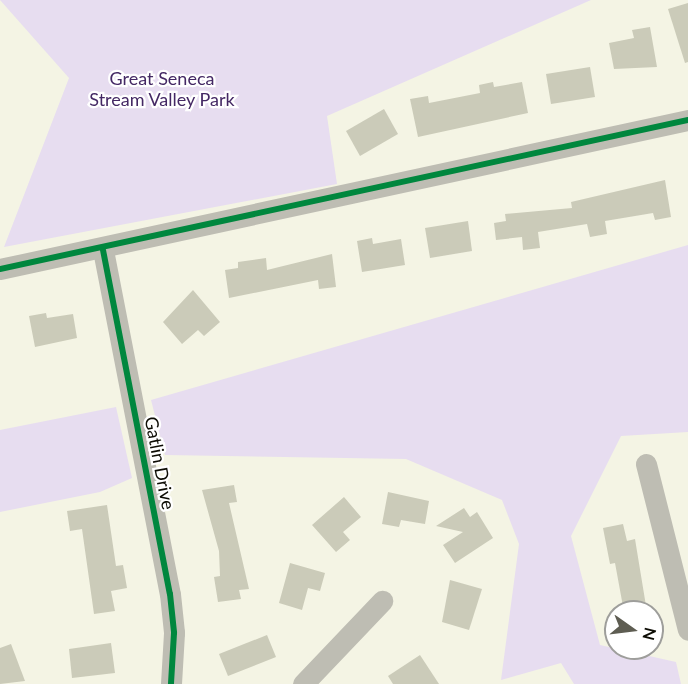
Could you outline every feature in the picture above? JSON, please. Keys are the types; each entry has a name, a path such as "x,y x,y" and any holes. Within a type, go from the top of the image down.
{"street":[{"path":"0,269 103,250 688,120"},
{"name":"Gatlin Drive","path":"103,250 170,594 174,633 171,684"},
{"path":"646,464 688,630"},
{"path":"303,684 382,601"}],"green space":[{"name":"Great Seneca Stream Valley Park","path":"0,0 591,0 327,116 337,184 4,247 69,78"},
{"path":"688,245 688,432 621,436 571,536 600,645 604,646 604,660 664,659 676,662 681,684 574,684 561,663 501,680 519,544 502,500 406,459 165,455 151,400"},
{"path":"116,407 132,478 100,492 0,512 0,430"}],"building":[{"path":"688,3 688,62 685,63 668,9"},
{"path":"650,27 657,67 614,69 609,43 634,38 632,30"},
{"path":"590,67 595,97 551,104 546,74"},
{"path":"493,82 494,87 522,82 528,113 418,137 410,99 428,96 429,103 480,93 479,85"},
{"path":"384,109 398,134 360,156 346,131"},
{"path":"665,180 671,217 655,220 653,213 605,221 607,234 590,237 587,224 538,232 540,248 523,250 522,237 496,240 494,223 506,221 505,214 572,208 571,202"},
{"path":"468,221 472,251 430,258 425,228"},
{"path":"372,238 373,244 401,239 405,265 362,272 357,241"},
{"path":"332,254 336,287 319,289 318,280 229,298 225,270 238,268 238,262 266,258 267,270"},
{"path":"193,290 220,322 204,336 198,330 182,344 163,322"},
{"path":"46,313 47,318 73,314 77,338 35,347 29,316"},
{"path":"234,485 237,502 229,503 249,589 239,590 241,599 218,602 214,577 220,576 219,551 202,490"},
{"path":"388,492 429,501 425,524 401,520 399,527 382,524"},
{"path":"344,497 361,517 343,532 350,540 336,552 312,525"},
{"path":"107,505 116,566 123,565 127,588 111,591 115,611 94,614 82,529 70,531 67,511"},
{"path":"464,508 470,517 477,512 493,538 455,563 443,545 463,532 436,526"},
{"path":"623,524 627,541 635,539 645,600 622,600 615,563 610,564 603,528"},
{"path":"290,563 325,573 320,591 308,588 302,610 279,603"},
{"path":"450,580 482,589 469,630 442,622"},
{"path":"267,635 276,657 228,676 219,654"},
{"path":"111,643 115,673 72,678 69,649"},
{"path":"11,644 25,681 0,684 0,648"},
{"path":"420,655 439,684 393,684 388,676"}],"cycle path":[{"path":"0,269 688,120"},
{"path":"103,250 170,594 174,633 171,684"}]}
